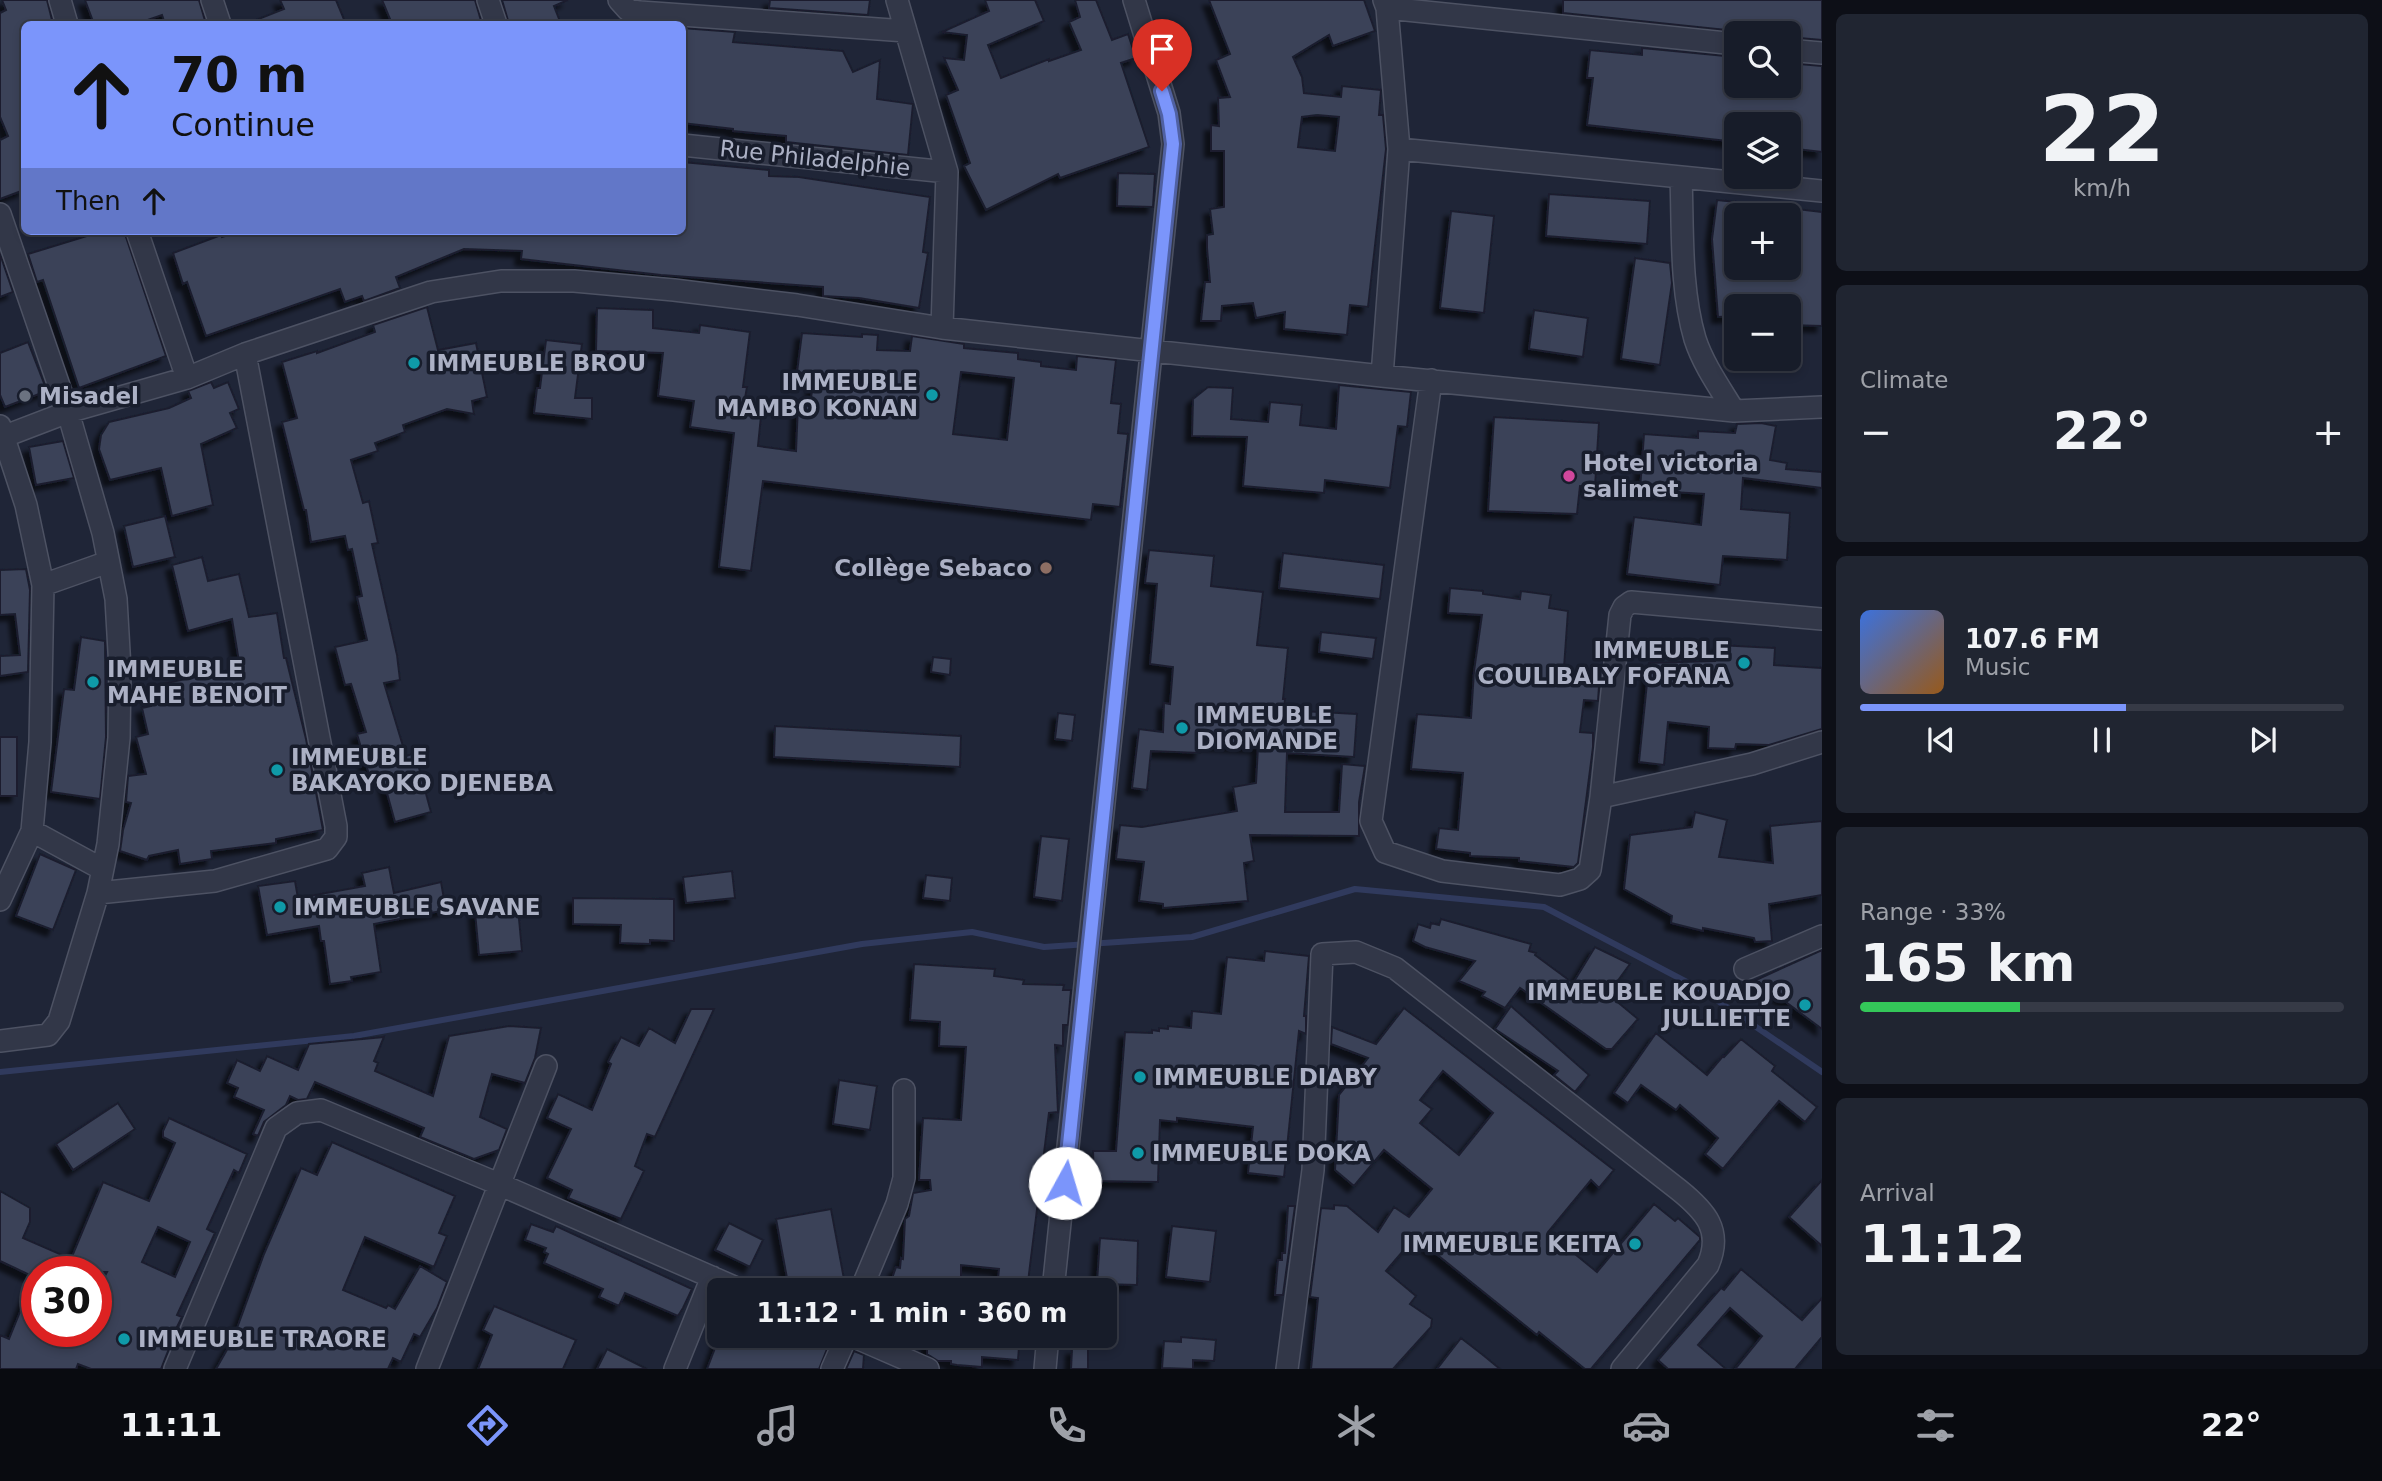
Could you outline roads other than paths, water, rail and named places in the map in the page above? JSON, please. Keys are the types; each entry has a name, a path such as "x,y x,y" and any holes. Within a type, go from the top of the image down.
{"street":[{"path":"60,0 66,21"},
{"path":"212,0 219,21"},
{"path":"488,0 495,21"},
{"path":"619,0 628,10 640,12 906,31"},
{"path":"897,0 947,172 942,328"},
{"path":"1054,1278 1173,144 1169,114 1134,0"},
{"path":"1382,376 1399,149 1386,4 1724,43"},
{"path":"1801,51 1822,53"},
{"name":"Rue Philadelphie","path":"686,145 947,172"},
{"path":"1399,149 1822,191"},
{"path":"1681,177 1686,292 1695,340 1734,411"},
{"path":"0,214 68,412 103,533 116,599 120,669 119,738 107,844 98,893 59,1021 48,1035 0,1041"},
{"path":"137,235 187,378"},
{"path":"0,900 32,831 40,742 43,585 26,505 2,433 187,378 245,354 431,292 500,281 574,281 674,290 942,328 1382,376 1734,411 1822,407"},
{"path":"98,893 215,881 327,849 336,837 245,354"},
{"path":"1431,380 1371,821 1385,852 1442,871 1560,885 1580,879 1590,870 1601,797 1620,615 1624,607 1631,602 1822,619"},
{"path":"43,585 108,562"},
{"path":"1601,797 1752,764 1822,742"},
{"path":"32,831 102,869"},
{"path":"1745,969 1822,936"},
{"path":"1287,1369 1313,1170 1322,954 1356,952 1395,968 1679,1190 1707,1215 1713,1250 1708,1265 1622,1369"},
{"path":"427,1369 546,1066"},
{"path":"866,1278 897,1204 904,1178 904,1090"},
{"path":"175,1369 276,1128 297,1113 321,1110 712,1278"},
{"path":"675,1369 707,1290"},
{"path":"832,1369 842,1348"},
{"path":"879,1348 928,1369"},
{"path":"1045,1369 1047,1348"}],"waterway":[{"path":"0,1072 354,1036 862,944 972,932 1044,947 1192,937 1355,889 1544,907 1702,990 1822,1072"}],"place":[{"name":"IMMEUBLE BROU","path":"414,363"},
{"name":"IMMEUBLE MAMBO KONAN","path":"932,395"},
{"name":"Misadel","path":"25,396"},
{"name":"Hotel victoria salimet","path":"1569,476"},
{"name":"Collège Sebaco","path":"1046,568"},
{"name":"IMMEUBLE COULIBALY FOFANA","path":"1744,663"},
{"name":"IMMEUBLE MAHE BENOIT","path":"93,682"},
{"name":"IMMEUBLE DIOMANDE","path":"1182,728"},
{"name":"IMMEUBLE BAKAYOKO DJENEBA","path":"277,770"},
{"name":"IMMEUBLE SAVANE","path":"280,907"},
{"name":"IMMEUBLE KOUADJO JULLIETTE","path":"1805,1005"},
{"name":"IMMEUBLE DIABY","path":"1140,1077"},
{"name":"IMMEUBLE DOKA","path":"1138,1153"},
{"name":"IMMEUBLE KEITA","path":"1635,1244"},
{"name":"IMMEUBLE TRAORE","path":"124,1339"}]}
